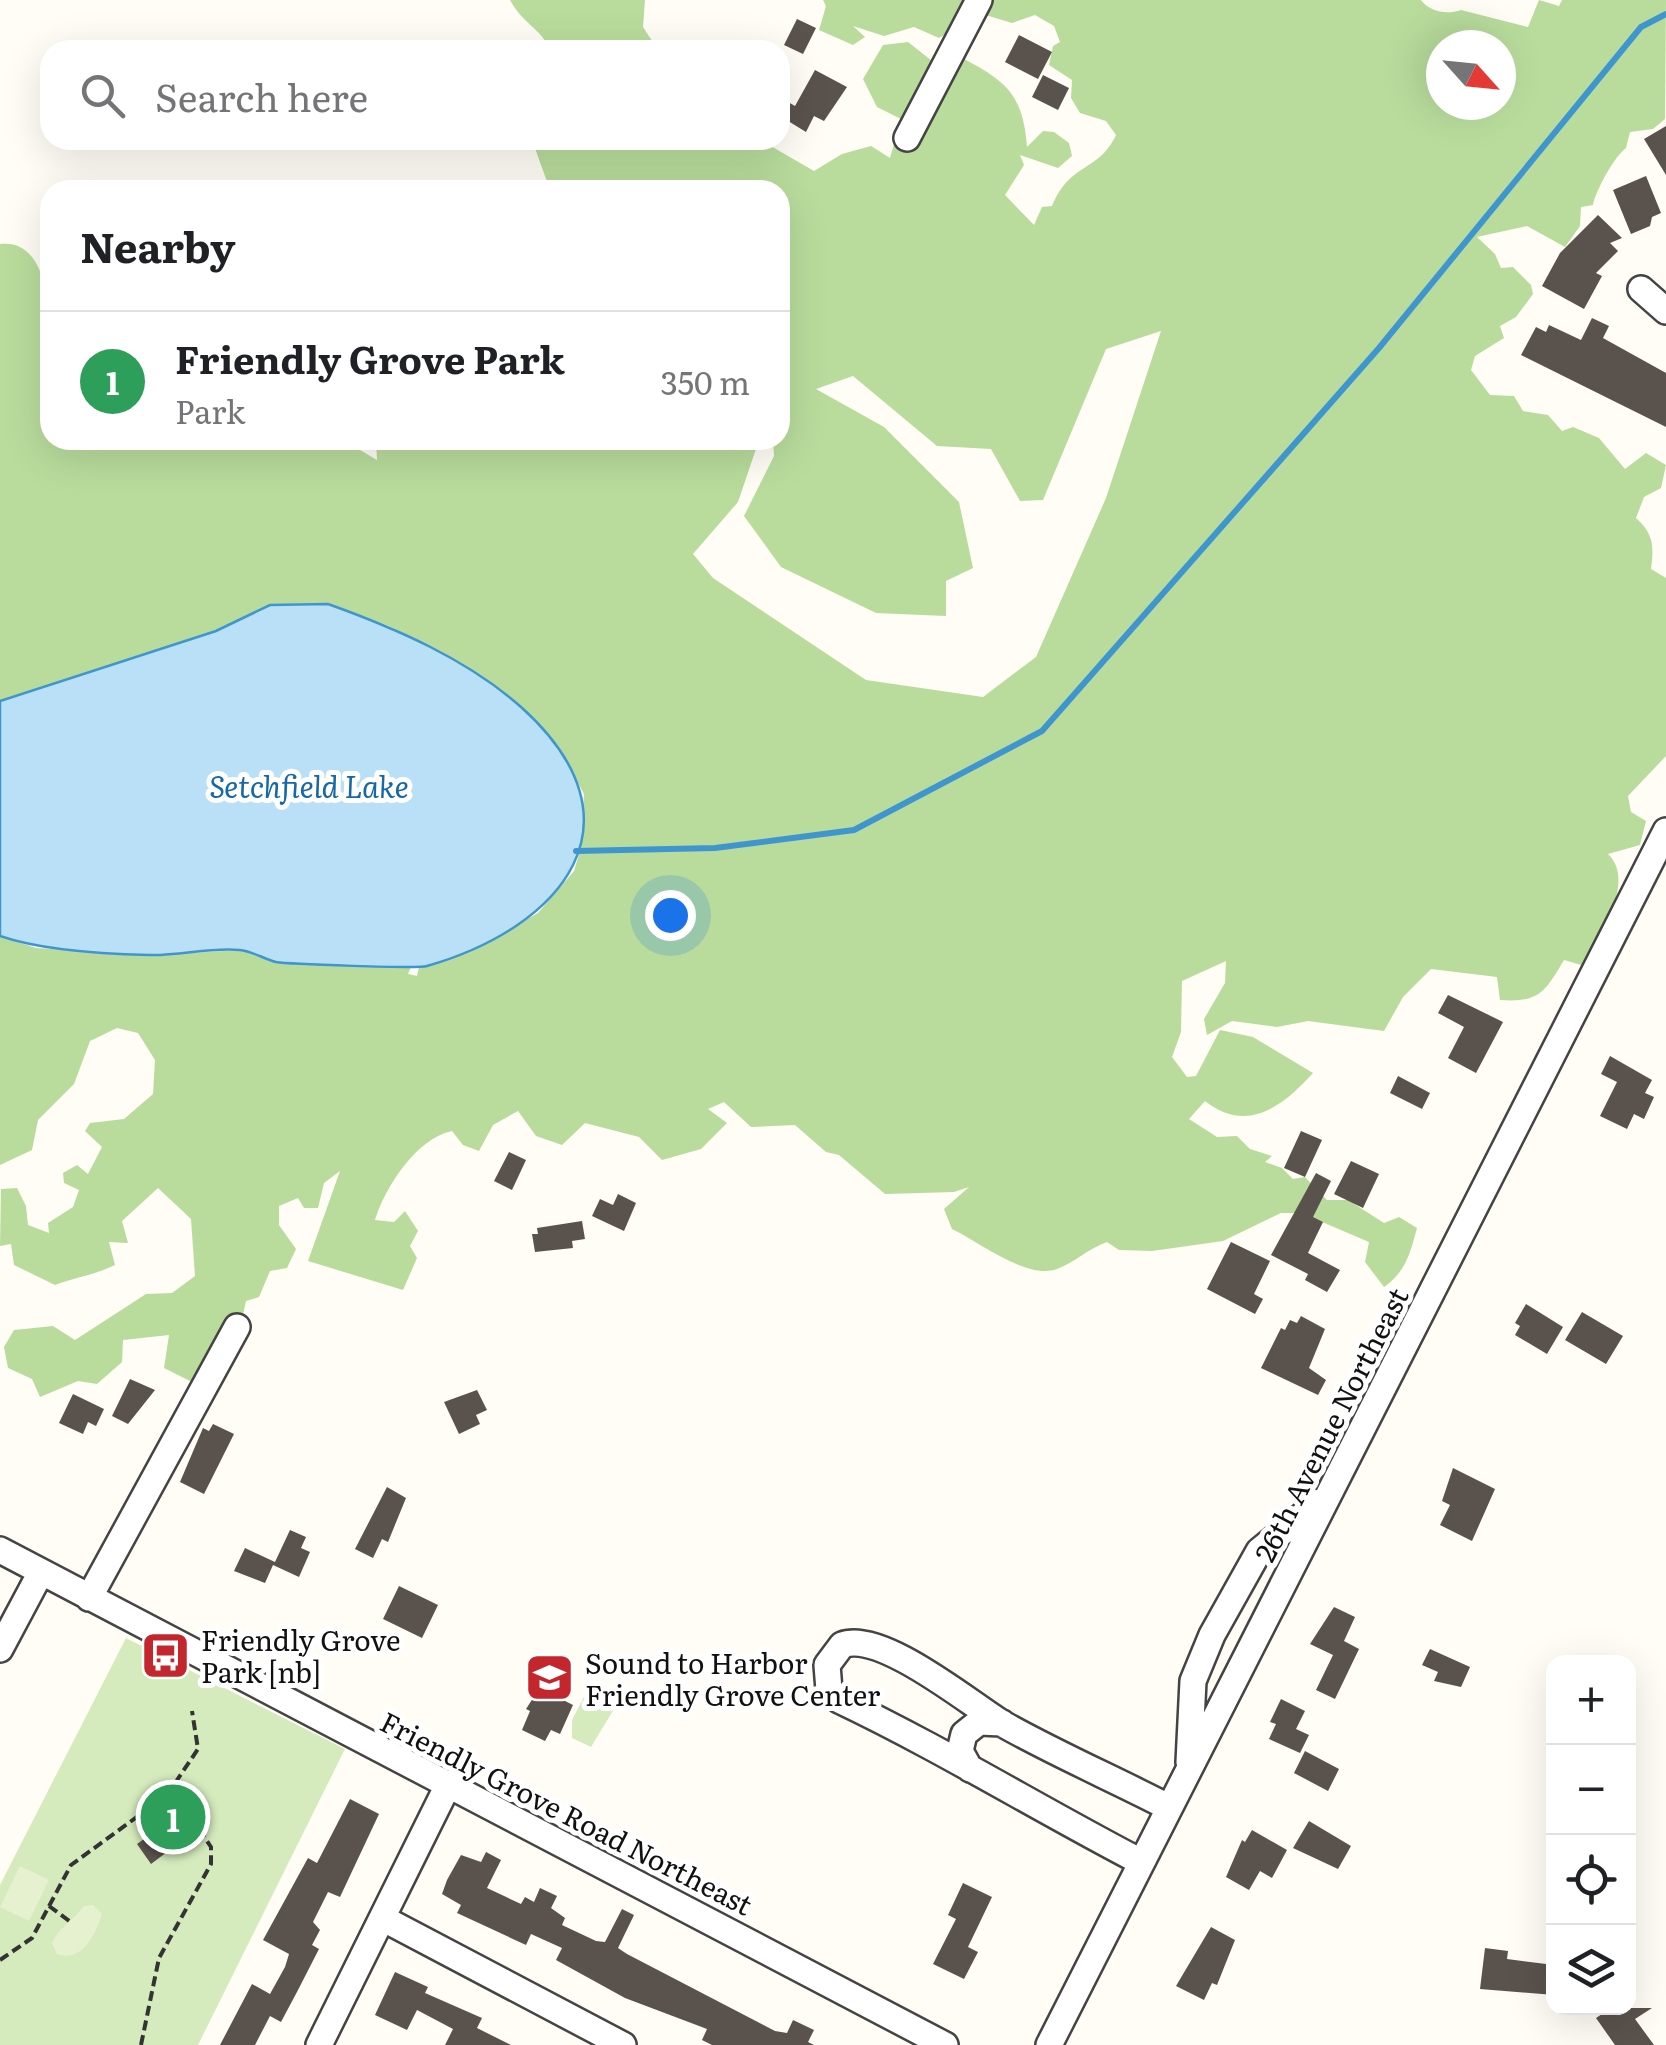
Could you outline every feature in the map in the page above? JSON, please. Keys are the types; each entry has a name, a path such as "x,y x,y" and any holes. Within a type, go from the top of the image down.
{"street":[{"path":"907,138 978,0"},
{"path":"1642,288 1666,311"},
{"name":"26th Avenue Northeast","path":"1049,2045 1666,831"},
{"path":"90,1598 237,1327"},
{"path":"1189,1767 1193,1681 1212,1635 1259,1551 1327,1496"},
{"name":"Friendly Grove Road Northeast","path":"0,1550 945,2045"},
{"path":"0,1649 41,1572"},
{"path":"1141,1862 970,1769 939,1747 839,1700 828,1690 825,1678 833,1652 850,1642 862,1642 962,1692 1002,1723 1168,1807"},
{"path":"970,1769 960,1750 964,1734 979,1722 1002,1723"},
{"path":"320,2045 449,1784"},
{"path":"382,1918 623,2045"}],"path":[{"path":"0,1960 32,1938 72,1865 172,1789 198,1749 192,1711"},
{"path":"141,2045 159,1958 211,1864 211,1847 172,1789"},
{"path":"138,1813 150,1832"},
{"path":"49,1906 72,1923"}],"green space":[{"path":"510,0 645,0 643,27 651,40 544,40"},
{"path":"823,0 972,0 956,28 939,38 914,27 884,36 853,26 865,37 853,45 819,30 826,6"},
{"path":"986,0 1421,0 1439,11 1461,10 1528,27 1539,0 1559,6 1562,0 1666,0 1665,119 1653,129 1630,132 1626,148 1606,174 1593,205 1581,207 1580,226 1565,247 1527,226 1477,237 1495,254 1501,268 1513,267 1531,285 1533,294 1516,317 1500,326 1504,338 1475,356 1471,370 1490,395 1514,396 1523,411 1548,415 1562,431 1573,427 1599,438 1625,469 1646,453 1666,465 1661,488 1644,497 1636,518 1651,541 1651,569 1666,578 1666,756 1628,796 1631,812 1646,821 1640,845 1608,854 1618,879 1606,925 1585,966 1564,960 1546,988 1524,1000 1500,1000 1497,977 1431,969 1403,997 1384,1031 1308,1021 1277,1027 1232,1021 1207,1035 1204,1019 1225,983 1226,961 1182,981 1181,1032 1172,1057 1187,1077 1196,1076 1220,1030 1253,1037 1313,1073 1289,1096 1263,1112 1235,1115 1205,1101 1189,1119 1217,1137 1237,1136 1250,1149 1272,1156 1265,1162 1282,1168 1293,1179 1305,1177 1327,1200 1348,1200 1384,1223 1399,1217 1417,1228 1402,1268 1384,1287 1365,1262 1369,1242 1301,1213 1281,1213 1223,1241 1152,1251 1119,1250 1107,1242 1057,1269 1031,1269 952,1229 944,1209 969,1187 954,1192 885,1194 795,1125 751,1127 724,1102 708,1109 727,1123 701,1149 662,1160 639,1137 585,1123 562,1145 536,1136 518,1111 493,1125 479,1151 463,1145 452,1131 439,1135 404,1166 386,1193 375,1220 394,1222 405,1211 418,1231 410,1246 417,1258 403,1290 308,1261 340,1171 324,1183 318,1208 304,1208 298,1198 279,1206 279,1225 296,1249 287,1268 270,1271 259,1297 246,1301 232,1365 194,1383 164,1368 169,1335 123,1340 122,1362 97,1384 78,1381 40,1397 32,1379 8,1368 4,1347 14,1330 53,1326 75,1340 146,1294 172,1293 195,1276 191,1219 158,1188 122,1221 128,1243 109,1242 115,1265 55,1285 14,1265 11,1244 0,1246 1,1189 17,1188 26,1206 28,1225 49,1233 48,1223 73,1207 79,1190 64,1183 63,1173 77,1165 88,1174 102,1147 85,1131 90,1123 124,1119 153,1094 155,1060 138,1033 117,1028 90,1041 74,1084 38,1120 32,1150 0,1165 0,936 36,948 149,955 242,950 279,963 411,967 408,974 417,976 419,967 484,943 538,913 574,871 580,851 584,794 555,742 520,706 463,666 389,626 328,604 270,605 216,631 0,701 0,244 22,248 40,273 40,450 360,450 377,460 376,450 756,450 738,502 693,554 713,578 866,680 983,697 1036,657 1106,498 1161,331 1106,349 1043,500 1020,501 991,449 937,446 853,376 816,389 884,427 959,502 973,568 946,581 946,616 876,613 781,567 744,516 774,450 790,450 790,180 546,180 536,150 778,150 814,171 842,154 871,146 890,158 901,119 877,107 863,79 883,45 908,42 946,72 964,59 992,75 1017,103 1027,147 1043,131 1054,132 1069,143 1072,156 1058,168 1020,155 1024,165 1005,195 1034,225 1042,207 1052,206 1067,181 1101,156 1116,135 1106,121 1080,113 1071,98 1072,80 1049,65 1053,46 1060,42 1054,26 1035,15 1012,23 979,13"},
{"path":"126,1638 345,1749 198,2045 0,2045 0,1885"},
{"path":"585,1695 611,1702 614,1709 591,1747 572,1738 572,1720"},
{"path":"20,1866 49,1880 29,1921 0,1907"},
{"path":"93,1905 102,1914 87,1945 74,1954 57,1954 52,1943 58,1933 84,1906"}],"water":[{"name":"Setchfield Lake","path":"328,604 404,634 477,674 521,707 559,750 579,791 583,829 573,865 550,897 517,925 475,948 418,967 276,962 229,949 160,955 93,953 0,936 0,701 216,631 270,605"}],"building":[{"path":"797,19 816,28 803,54 790,48 790,40 786,40"},
{"path":"1019,35 1052,52 1038,79 1005,62"},
{"path":"815,70 847,87 824,121 814,116 806,132 790,122 790,103 795,106"},
{"path":"1043,75 1069,88 1058,110 1032,97"},
{"path":"1666,126 1666,175 1644,139"},
{"path":"1646,176 1661,213 1652,217 1650,226 1631,234 1613,190"},
{"path":"1598,215 1622,238 1610,243 1618,251 1596,273 1602,276 1584,309 1542,286 1560,253"},
{"path":"1592,318 1609,326 1603,338 1666,373 1666,427 1521,355 1536,327 1546,332 1549,325 1581,340"},
{"path":"1448,995 1503,1022 1476,1073 1448,1058 1464,1027 1438,1013"},
{"path":"1610,1056 1652,1080 1645,1093 1654,1097 1644,1119 1634,1114 1627,1129 1600,1116 1617,1082 1601,1074"},
{"path":"1398,1076 1430,1093 1422,1109 1390,1093"},
{"path":"1301,1131 1322,1140 1305,1177 1284,1168"},
{"path":"509,1152 526,1160 512,1190 494,1181"},
{"path":"1351,1161 1379,1174 1363,1208 1334,1194"},
{"path":"1316,1173 1331,1181 1313,1217 1323,1222 1308,1253 1340,1270 1327,1292 1305,1280 1308,1274 1271,1255"},
{"path":"618,1194 636,1203 624,1231 592,1216 600,1199 613,1205"},
{"path":"582,1221 585,1239 572,1241 573,1248 535,1252 532,1234 538,1234 537,1228"},
{"path":"1231,1242 1270,1261 1254,1294 1263,1299 1255,1314 1207,1289"},
{"path":"1526,1304 1563,1327 1547,1354 1515,1335 1520,1326 1515,1323"},
{"path":"1582,1312 1623,1336 1606,1364 1565,1340"},
{"path":"1301,1316 1325,1329 1309,1368 1326,1380 1318,1395 1261,1368 1281,1328 1285,1330 1290,1320 1297,1323"},
{"path":"130,1379 155,1390 128,1424 112,1416"},
{"path":"477,1390 487,1410 476,1415 480,1424 459,1434 444,1402"},
{"path":"73,1394 104,1409 96,1426 88,1422 83,1434 59,1423"},
{"path":"213,1424 234,1434 204,1494 180,1482 203,1428 209,1431"},
{"path":"1453,1468 1495,1489 1472,1541 1440,1525 1450,1505 1442,1501"},
{"path":"387,1487 406,1498 388,1542 382,1539 373,1558 355,1549"},
{"path":"290,1530 306,1537 301,1548 310,1552 299,1577 273,1565 265,1583 234,1571 245,1548 275,1562"},
{"path":"399,1586 438,1605 422,1638 383,1619"},
{"path":"1334,1607 1355,1617 1344,1641 1359,1649 1335,1699 1316,1690 1333,1655 1310,1644"},
{"path":"1430,1649 1470,1667 1461,1687 1434,1681 1438,1672 1422,1665"},
{"path":"546,1678 570,1689 565,1701 573,1705 560,1734 551,1730 545,1741 522,1730 530,1711 526,1709"},
{"path":"1281,1699 1305,1711 1296,1729 1309,1735 1300,1753 1269,1739 1276,1724 1270,1722"},
{"path":"1305,1751 1339,1769 1328,1791 1294,1773"},
{"path":"350,1799 379,1814 340,1897 328,1892 313,1922 320,1930 312,1945 319,1949 298,1990 281,2022 270,2016 255,2045 220,2045 252,1984 270,1994 285,1967 289,1954 263,1940 308,1858 317,1863"},
{"path":"169,1821 183,1840 151,1864 137,1844"},
{"path":"1309,1821 1351,1846 1338,1869 1293,1848"},
{"path":"1252,1830 1287,1850 1272,1878 1260,1871 1249,1890 1226,1877 1242,1840 1245,1842"},
{"path":"486,1852 501,1860 487,1888 521,1904 525,1897 534,1902 540,1888 557,1896 551,1908 565,1918 562,1925 596,1941 605,1942 622,1909 634,1915 618,1948 775,2031 787,2033 793,2020 814,2030 808,2042 814,2045 712,2045 702,2040 707,2029 625,1998 556,1960 562,1948 531,1934 526,1945 457,1913 461,1905 442,1894 447,1880 461,1855 481,1862"},
{"path":"963,1883 992,1897 968,1947 978,1952 964,1979 933,1964 956,1919 948,1915"},
{"path":"1211,1927 1235,1940 1217,1985 1212,1983 1204,2000 1176,1986"},
{"path":"1485,1948 1508,1951 1507,1959 1546,1964 1546,1994 1480,1989"},
{"path":"395,1972 428,1987 425,1993 482,2018 477,2028 511,2045 445,2045 453,2029 417,2010 407,2030 375,2015"},
{"path":"1636,2008 1652,2008 1635,2019 1654,2045 1615,2045 1596,2018 1636,2015"}],"waterway":[{"path":"576,851 715,848 854,830 1042,731 1379,348 1641,27 1666,14"}],"place":[{"name":"Friendly Grove Park [nb]","path":"166,1655"},
{"name":"Sound to Harbor Friendly Grove Center","path":"550,1678"},
{"name":"Friendly Grove Park","path":"173,1817"}]}
